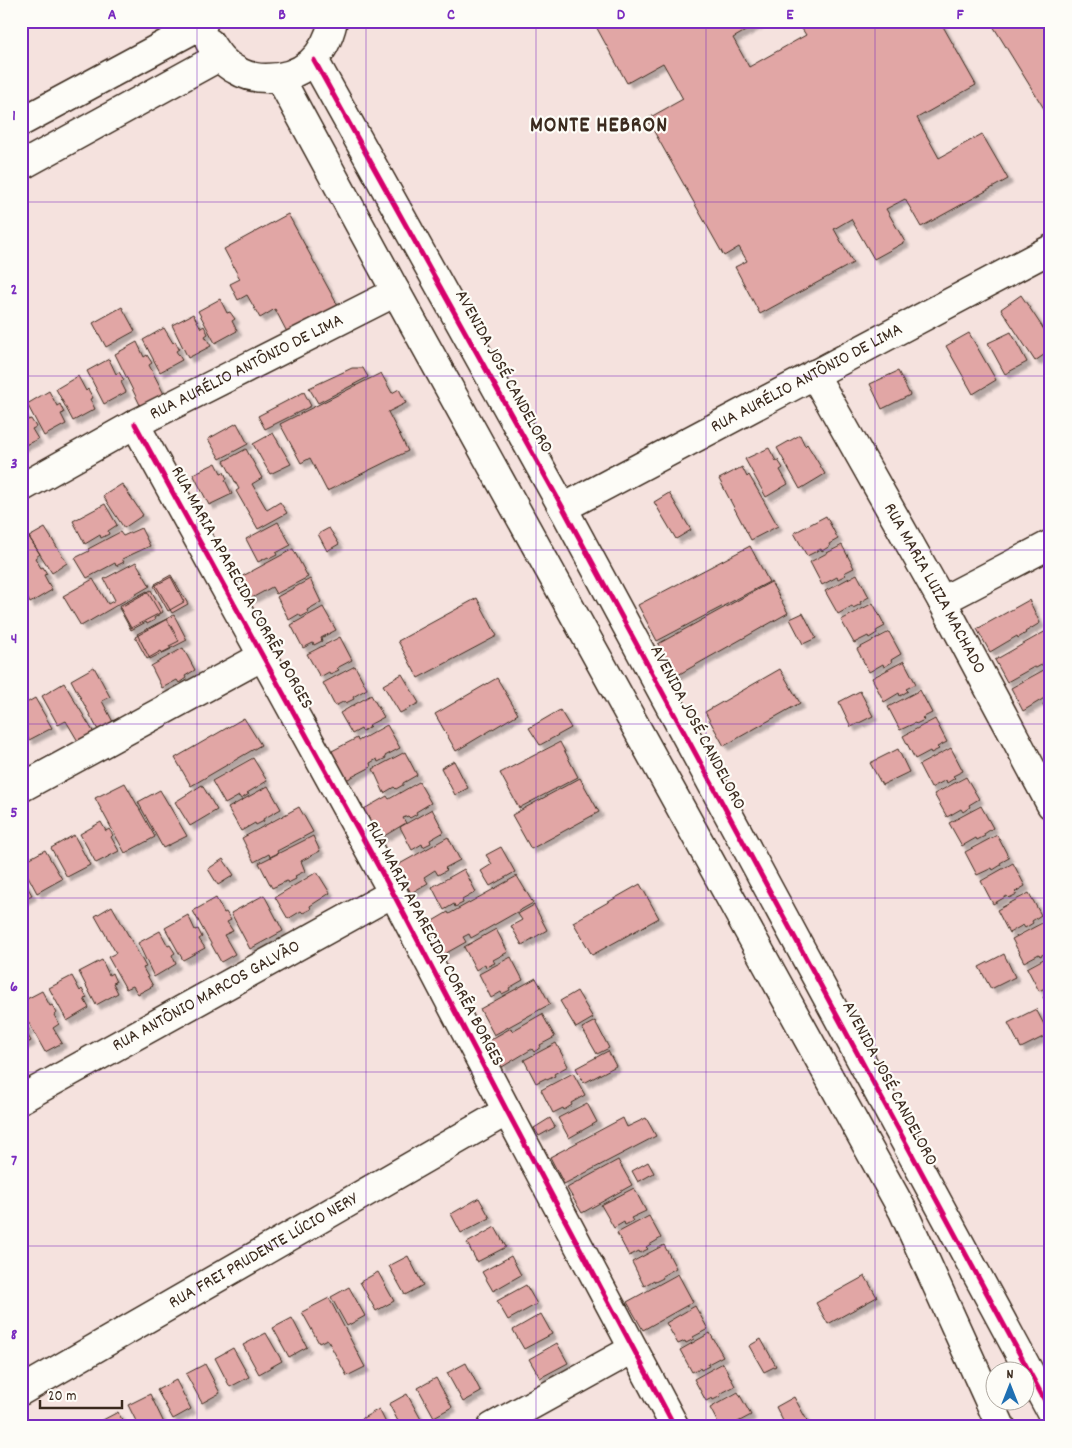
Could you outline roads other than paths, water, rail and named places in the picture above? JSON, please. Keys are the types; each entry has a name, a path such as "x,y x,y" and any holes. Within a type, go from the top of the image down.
{"street":[{"path":"21,122 203,23 209,42 219,57 237,71 257,78 280,78 298,71 314,60 326,43 332,21"},
{"path":"21,166 219,57"},
{"name":"AVENIDA JOSÉ CANDELORO","path":"314,60 563,508 1051,1412"},
{"path":"280,78 903,1211 1001,1427"},
{"name":"RUA AURÉLIO ANTÔNIO DE LIMA","path":"563,508 1051,249"},
{"name":"RUA AURÉLIO ANTÔNIO DE LIMA","path":"21,488 135,424 396,292"},
{"name":"RUA MARIA LUIZA MACHADO","path":"814,374 942,601 1051,805"},
{"name":"RUA MARIA APARECIDA CORRÊA BORGES","path":"135,424 393,893 675,1427"},
{"path":"942,601 1051,544"},
{"path":"21,788 262,656"},
{"path":"617,693 631,691 644,685 652,674"},
{"name":"RUA ANTÔNIO MARCOS GALVÃO","path":"21,1099 393,893"},
{"name":"RUA FREI PRUDENTE LÚCIO NERY","path":"21,1391 507,1111"},
{"path":"492,1427 633,1349"}],"district":[{"name":"MONTE HEBRON","path":"599,126"}]}
